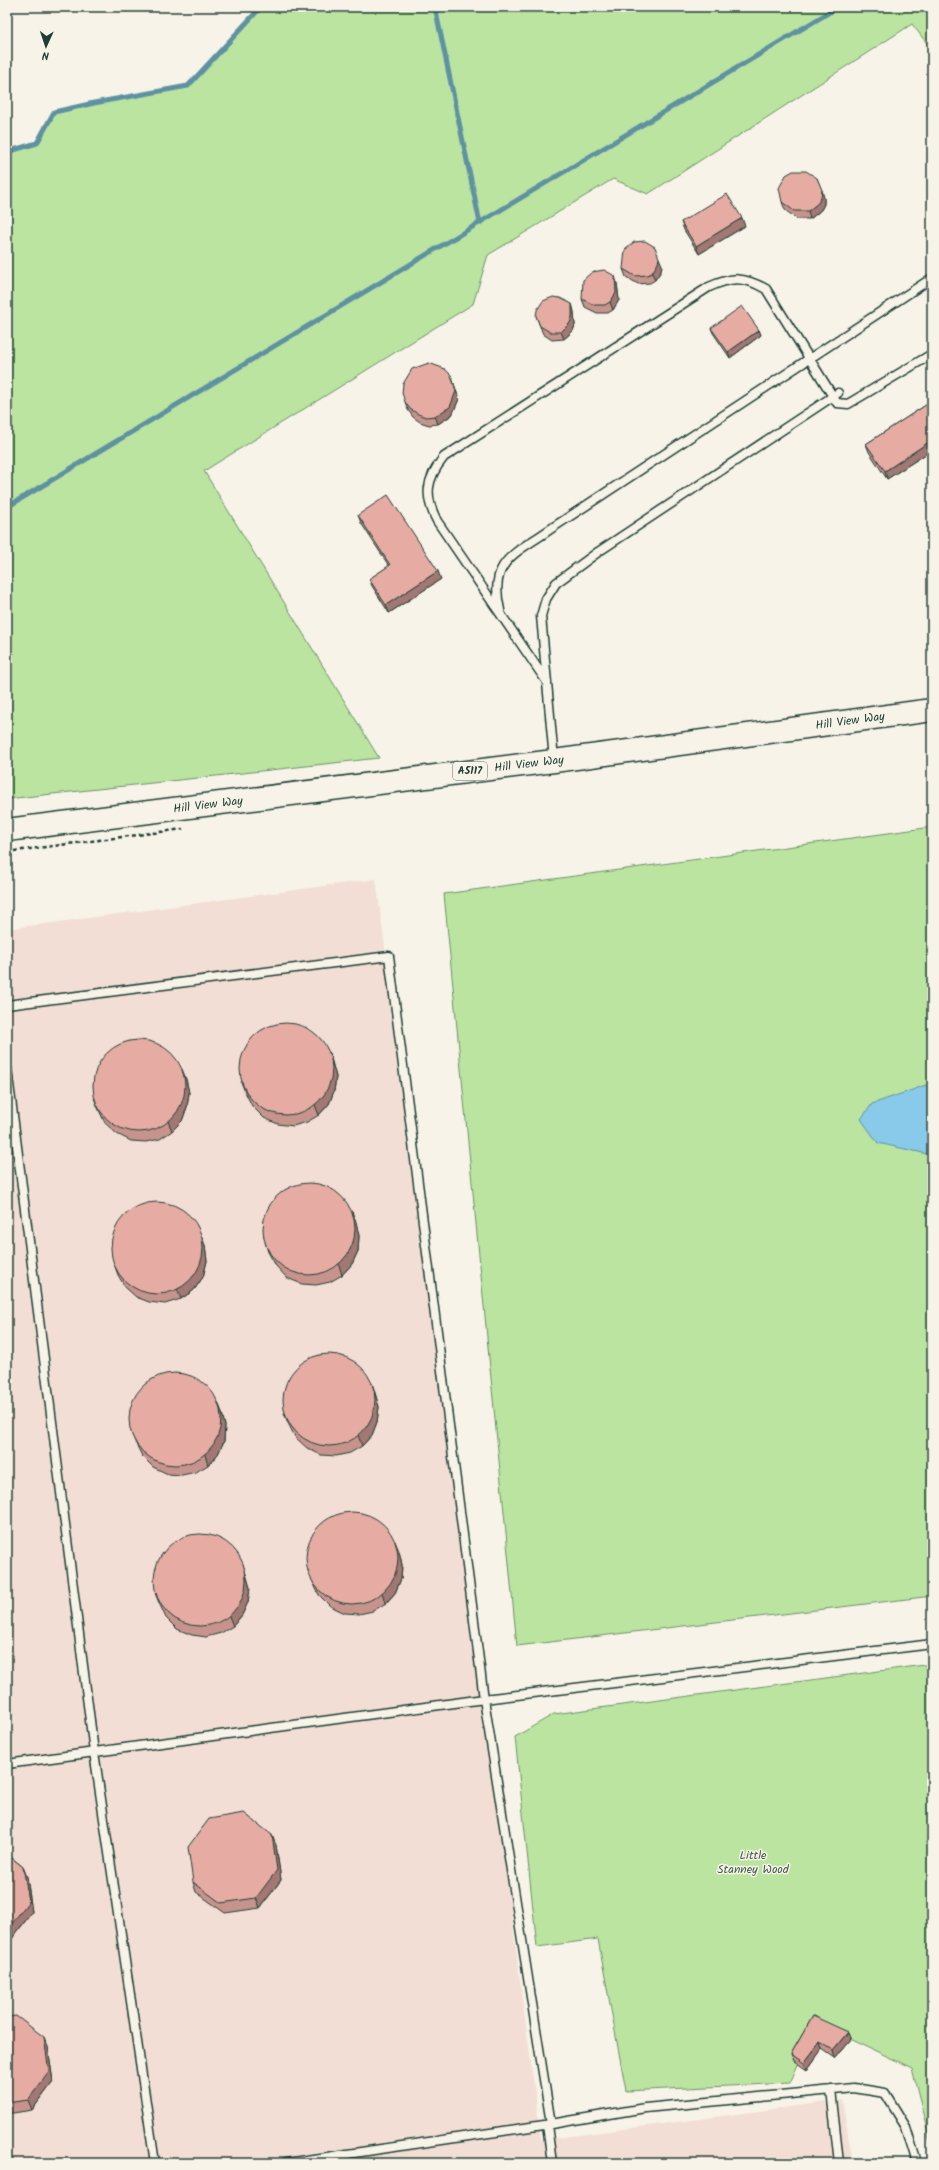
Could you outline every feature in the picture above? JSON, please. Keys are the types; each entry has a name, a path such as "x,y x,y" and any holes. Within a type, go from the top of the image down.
{"main road":[{"name":"Hill View Way","path":"7,830 554,761 932,710"}],"lane":[{"path":"501,615 497,597 497,586 499,571 505,562 549,530 932,278"},
{"path":"547,682 437,522 430,506 430,479 435,468 444,457 709,287 728,279 750,280 766,289 809,358 836,395 837,403 848,404 932,354"},
{"path":"554,761 541,616 546,599 556,583 598,552 836,395"},
{"path":"7,1005 389,956 484,1699 549,2125 552,2163"},
{"path":"7,1068 94,1752 155,2163"},
{"path":"7,1764 484,1699 932,1644"},
{"path":"286,2163 549,2125 645,2108 854,2088 885,2093 906,2127 917,2163"},
{"path":"831,2090 839,2163"}],"shaded area":[{"path":"376,879 541,2140 842,2100 853,2163 7,2163 7,929"}],"green space":[{"path":"261,7 932,7 932,50 912,24 648,194 613,179 488,255 473,304 204,471 379,758 7,799 7,152 37,143 54,112 94,103 188,86"},
{"path":"932,827 932,1596 517,1646 444,894"},
{"name":"Little Stanney Wood","path":"932,1664 932,2151 912,2068 816,2023 790,2083 626,2091 598,1939 537,1947 515,1737 554,1714"}],"water":[{"path":"932,1083 932,1155 878,1143 861,1119 872,1104"}],"building":[{"path":"793,171 806,171 817,178 822,190 818,203 808,211 794,211 782,202 779,188 786,175"},
{"path":"727,194 742,218 696,246 681,222"},
{"path":"645,241 655,247 659,258 658,263 652,273 635,276 623,269 625,250 634,242"},
{"path":"604,270 615,276 616,293 610,302 605,305 594,305 582,299 583,280 592,272"},
{"path":"553,297 560,298 572,304 572,317 570,323 561,332 550,332 540,326 536,316 537,310 543,301"},
{"path":"742,306 759,330 728,352 711,328"},
{"path":"429,363 445,369 451,375 456,391 450,407 435,416 426,417 410,409 405,402 402,393 403,384 412,369"},
{"path":"932,401 932,440 885,471 866,444"},
{"path":"388,495 438,571 386,605 369,579 390,565 358,515"},
{"path":"286,1023 303,1027 318,1037 328,1052 332,1069 328,1086 318,1101 303,1111 286,1115 269,1111 254,1101 244,1086 240,1069 244,1052 254,1037 269,1027"},
{"path":"139,1040 156,1044 171,1054 181,1069 185,1086 181,1103 171,1118 156,1128 139,1132 122,1128 107,1118 97,1103 93,1086 97,1069 107,1054 122,1044"},
{"path":"309,1183 326,1187 341,1197 351,1212 355,1229 351,1246 341,1261 326,1271 309,1275 292,1271 277,1261 267,1246 263,1229 267,1212 277,1197 292,1187"},
{"path":"157,1202 174,1206 189,1216 199,1231 203,1248 199,1265 189,1280 174,1290 157,1294 140,1290 125,1280 115,1265 111,1248 115,1231 125,1216 140,1206"},
{"path":"329,1354 346,1358 361,1368 371,1383 375,1400 371,1417 361,1432 346,1442 329,1446 312,1442 297,1432 287,1417 283,1400 287,1383 297,1368 312,1358"},
{"path":"175,1373 192,1377 207,1387 217,1402 221,1419 217,1436 207,1451 192,1461 175,1465 158,1461 143,1451 133,1436 129,1419 133,1402 143,1387 158,1377"},
{"path":"352,1512 369,1516 384,1526 394,1541 398,1558 394,1575 384,1590 369,1600 352,1604 335,1600 320,1590 310,1575 306,1558 310,1541 320,1526 335,1516"},
{"path":"200,1534 217,1538 232,1548 242,1563 246,1580 242,1597 232,1612 217,1622 200,1626 183,1622 168,1612 158,1597 154,1580 158,1563 168,1548 183,1538"},
{"path":"244,1813 272,1835 277,1870 256,1898 221,1903 193,1882 188,1847 209,1819"},
{"path":"7,1854 23,1867 29,1901 7,1930"},
{"path":"16,2016 44,2037 49,2072 28,2100 7,2103 7,2017"},
{"path":"813,2016 848,2032 833,2050 820,2042 804,2063 791,2054"}],"waterway":[{"path":"7,152 37,143 54,112 94,103 188,86 261,7"},
{"path":"435,7 480,223"},
{"path":"7,507 838,7"}]}
